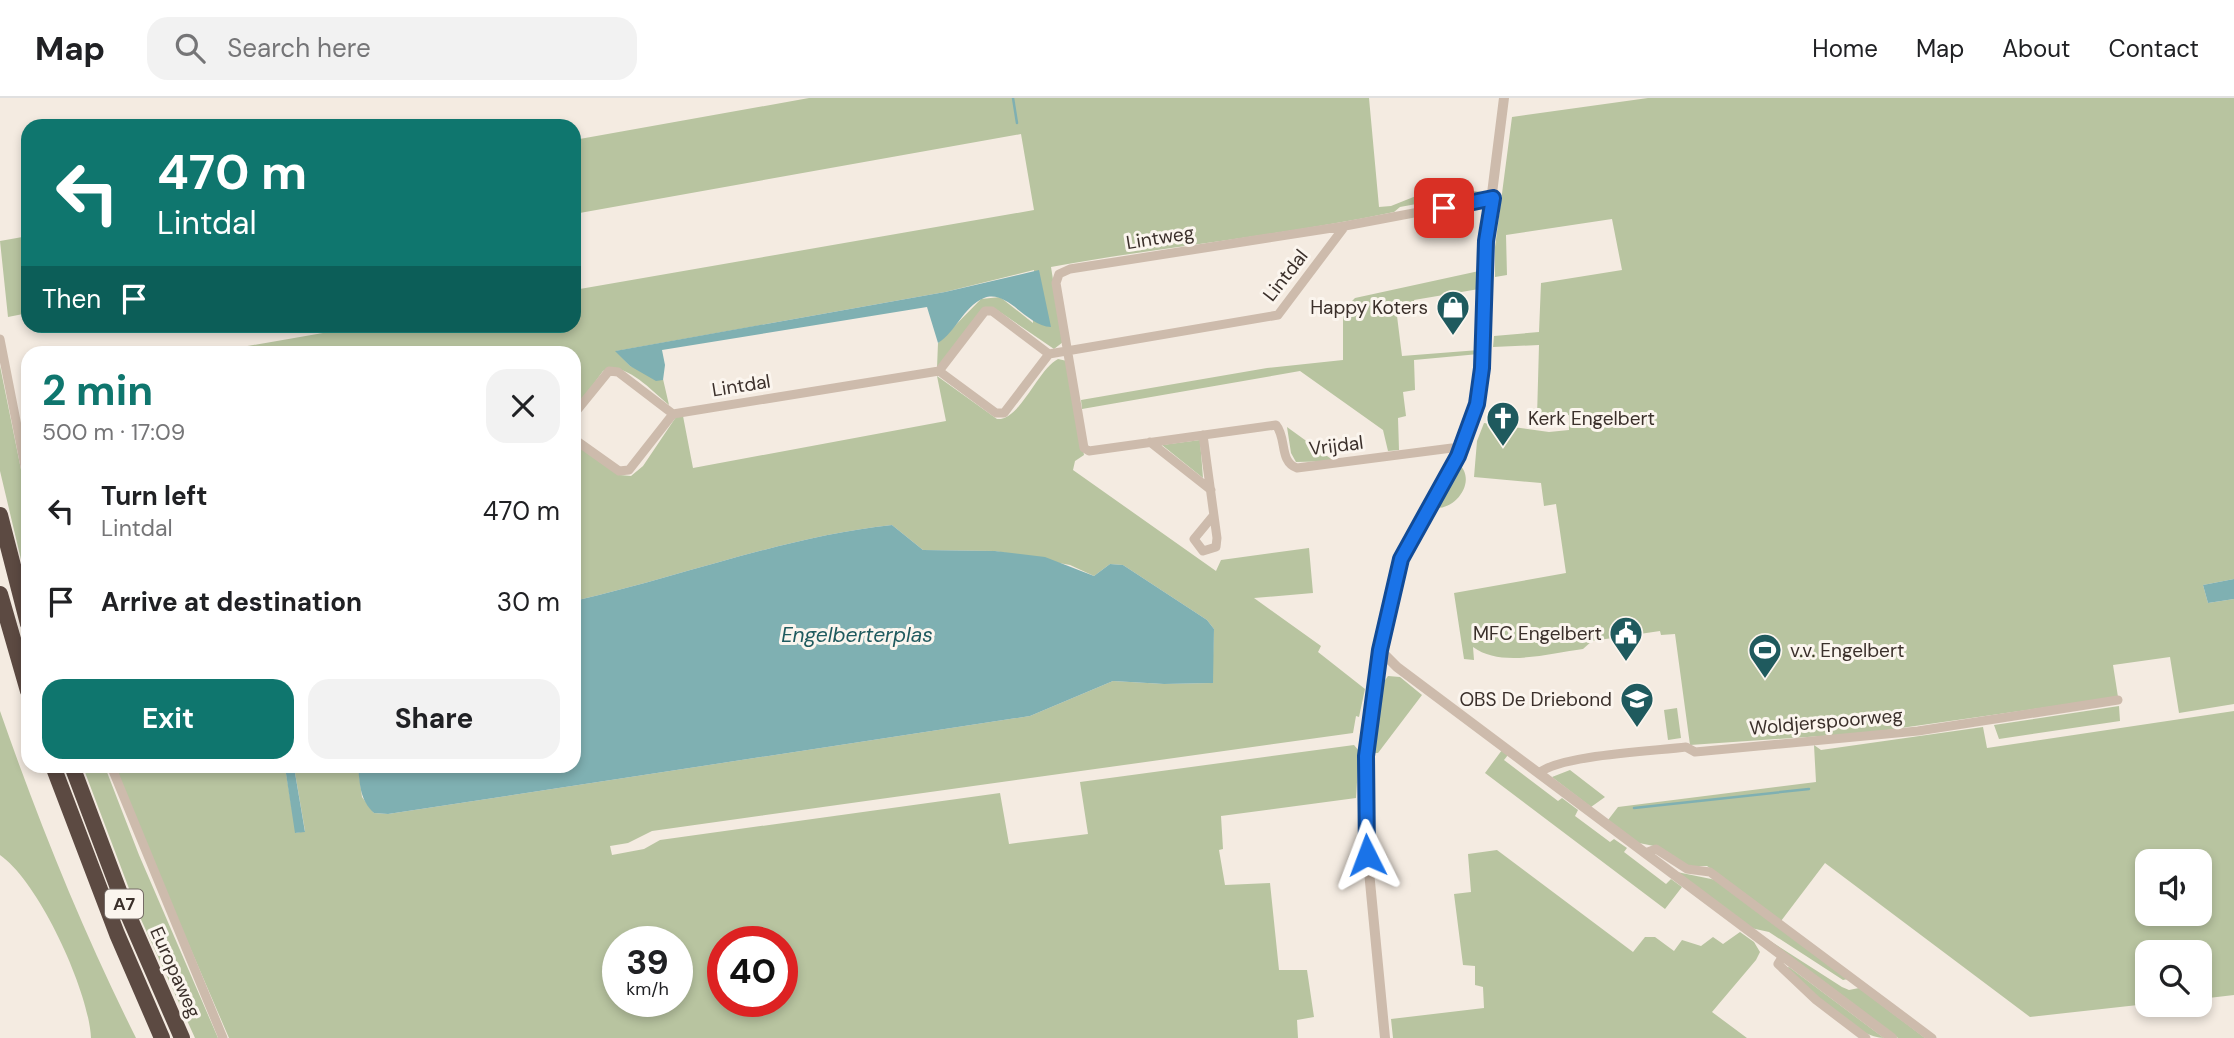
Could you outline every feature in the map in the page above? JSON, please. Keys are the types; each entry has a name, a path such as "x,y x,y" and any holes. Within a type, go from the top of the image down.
{"highway":[{"path":"0,515 21,597"},
{"path":"0,594 21,667"},
{"name":"Europaweg","path":"56,773 117,934 162,1038"},
{"name":"Europaweg","path":"75,773 127,912 183,1038"}],"street":[{"path":"1385,1038 1365,800 1367,747 1376,673 1401,559 1461,450 1477,404 1482,368 1483,282 1504,98"},
{"path":"1345,226 1493,198"},
{"name":"Lintdal","path":"1049,354 1278,315 1345,226"},
{"name":"Lintweg","path":"1068,351 1056,283 1059,274 1070,269 1345,226"},
{"path":"985,311 992,311 1049,354 1004,414 996,413 939,371 985,311"},
{"path":"0,339 21,446"},
{"name":"Vrijdal","path":"1068,351 1084,448 1089,451 1276,425 1282,432 1286,458 1291,466 1297,468 1452,448 1461,450"},
{"path":"581,405 608,371 618,372 673,414 629,470 619,471 581,444"},
{"name":"Lintdal","path":"673,414 939,371"},
{"path":"1203,435 1213,516"},
{"path":"1150,442 1211,490"},
{"path":"1380,650 1397,667 1892,1038"},
{"path":"1376,673 1397,667"},
{"name":"Woldjerspoorweg","path":"1539,773 1553,764 1625,754 1686,747 1695,752 1805,739 1893,733 2118,700"},
{"path":"114,773 181,944 223,1038"},
{"path":"1646,853 1656,849 1687,869 1710,872 1931,1038"},
{"path":"1783,956 1778,964 1793,979 1866,1038"}],"green space":[{"path":"809,98 1369,98 1379,207 1391,206 1441,186 1481,192 1400,207 1394,212 1351,220 1051,267 1063,342 1054,349 997,310 988,308 937,368 938,343 981,299 1000,297 1033,323 1034,270 945,292 616,351 630,366 663,379 669,405 629,373 611,368 603,371 581,401 581,346 248,346 323,333 581,333 581,289 1034,210 1021,134 581,213 581,139"},
{"path":"1648,98 2234,98 2234,579 2203,585 2208,603 2234,599 2234,704 2179,713 2170,657 2113,665 2118,697 1866,733 1690,745 1675,634 1661,635 1660,631 1592,641 1583,649 1511,658 1497,657 1473,647 1474,660 1464,659 1454,593 1566,573 1556,504 1544,506 1541,483 1474,477 1477,441 1484,423 1549,432 1569,430 1569,415 1537,417 1539,345 1493,347 1494,336 1539,332 1541,283 1622,270 1612,219 1506,235 1507,275 1495,277 1495,247 1512,117"},
{"path":"21,237 21,314 8,317 0,241"},
{"path":"1479,271 1479,289 1414,300 1415,308 1410,313 1397,316 1402,356 1479,350 1479,354 1414,360 1415,390 1403,392 1406,416 1398,418 1399,450 1388,451 1383,430 1300,371 1082,409 1081,400 1267,368 1343,360 1343,310 1355,298"},
{"path":"1058,359 1067,361 1084,455 1075,461 1073,470 1216,571 1221,560 1309,548 1313,593 1254,598 1321,646 1318,652 1365,689 1353,733 652,831 628,843 610,846 612,855 644,849 660,840 1000,793 1009,844 1088,834 1080,782 1354,745 1359,751 1356,798 1221,816 1223,849 1219,850 1225,885 1270,883 1279,970 1307,970 1314,1017 1297,1020 1298,1038 229,1038 136,822 118,773 286,773 296,833 305,831 295,773 359,773 362,797 374,813 388,814 1030,716 1113,681 1212,683 1214,629 1207,620 1123,565 1110,564 1094,576 1070,565 995,551 923,550 892,525 771,548 581,599 581,446 620,475 631,476 643,466 676,417 683,416 693,468 946,421 937,376 997,419 1013,412 1050,365"},
{"path":"0,366 21,470 21,560 0,471"},
{"path":"1287,427 1334,461 1296,462 1291,453"},
{"path":"1200,440 1203,478 1162,445"},
{"path":"1459,464 1466,478 1462,493 1450,504 1435,508"},
{"path":"1388,676 1400,677 1422,695 1378,753 1373,753 1381,686"},
{"path":"2119,706 2120,721 1999,739 1994,725"},
{"path":"1677,708 1681,738 1668,740 1664,710"},
{"path":"0,711 21,773 63,877 136,1038 91,1038 81,993 59,939 30,888 0,855"},
{"path":"2234,711 2234,995 2212,998 2212,940 2135,940 2135,1005 2030,1017 1825,863 1781,921 1707,866 1688,866 1659,847 1639,843 1608,820 1618,807 1816,782 1814,745 1821,750 1983,727 1987,748"},
{"path":"1502,750 1508,755 1504,760 1558,801 1562,798 1578,810 1575,816 1610,842 1614,839 1627,848 1624,852 1666,884 1671,879 1682,887 1665,909 1485,773"},
{"path":"1570,770 1605,797 1591,807 1552,777"},
{"path":"85,773 107,773 139,855 218,1038 195,1038 139,915"},
{"path":"1497,850 1633,952 1645,937 1655,937 1674,951 1682,940 1701,946 1713,937 1723,944 1740,932 1754,942 1760,952 1756,960 1712,1012 1747,1038 1393,1038 1391,1019 1484,1008 1483,987 1475,985 1475,966 1463,965 1454,894 1471,892 1468,854"},
{"path":"1677,872 1716,880 1848,979 1843,980 1769,932 1751,928"},
{"path":"1764,937 1842,987 1849,990 1859,988 1925,1038 1898,1038"},
{"path":"1787,968 1884,1038 1860,1030 1832,1011"}],"water":[{"path":"1039,270 1051,327 1033,321 1009,303 993,297 984,298 970,307 950,333 938,343 927,307 662,350 665,365 663,380 656,381 630,366 615,351 945,292"},
{"name":"Engelberterplas","path":"892,525 923,550 995,551 1045,557 1094,576 1110,564 1123,565 1207,620 1214,629 1213,683 1113,681 1030,716 388,814 374,813 366,803 359,773 581,773 581,599 771,548"},
{"path":"2234,579 2234,599 2208,603 2203,585"},
{"path":"286,773 295,773 305,832 295,833"}],"waterway":[{"path":"1013,98 1017,123"},
{"path":"1634,808 1809,789"}],"place":[{"name":"Happy Koters","path":"1453,337"},
{"name":"Kerk Engelbert","path":"1503,448"},
{"name":"MFC Engelbert","path":"1626,663"},
{"name":"v.v. Engelbert","path":"1765,680"},
{"name":"OBS De Driebond","path":"1637,729"}],"route":[{"path":"1367,855 1367,737 1388,607 1401,559 1410,538 1461,450 1477,404 1482,368 1483,282 1493,198 1444,208"}]}
